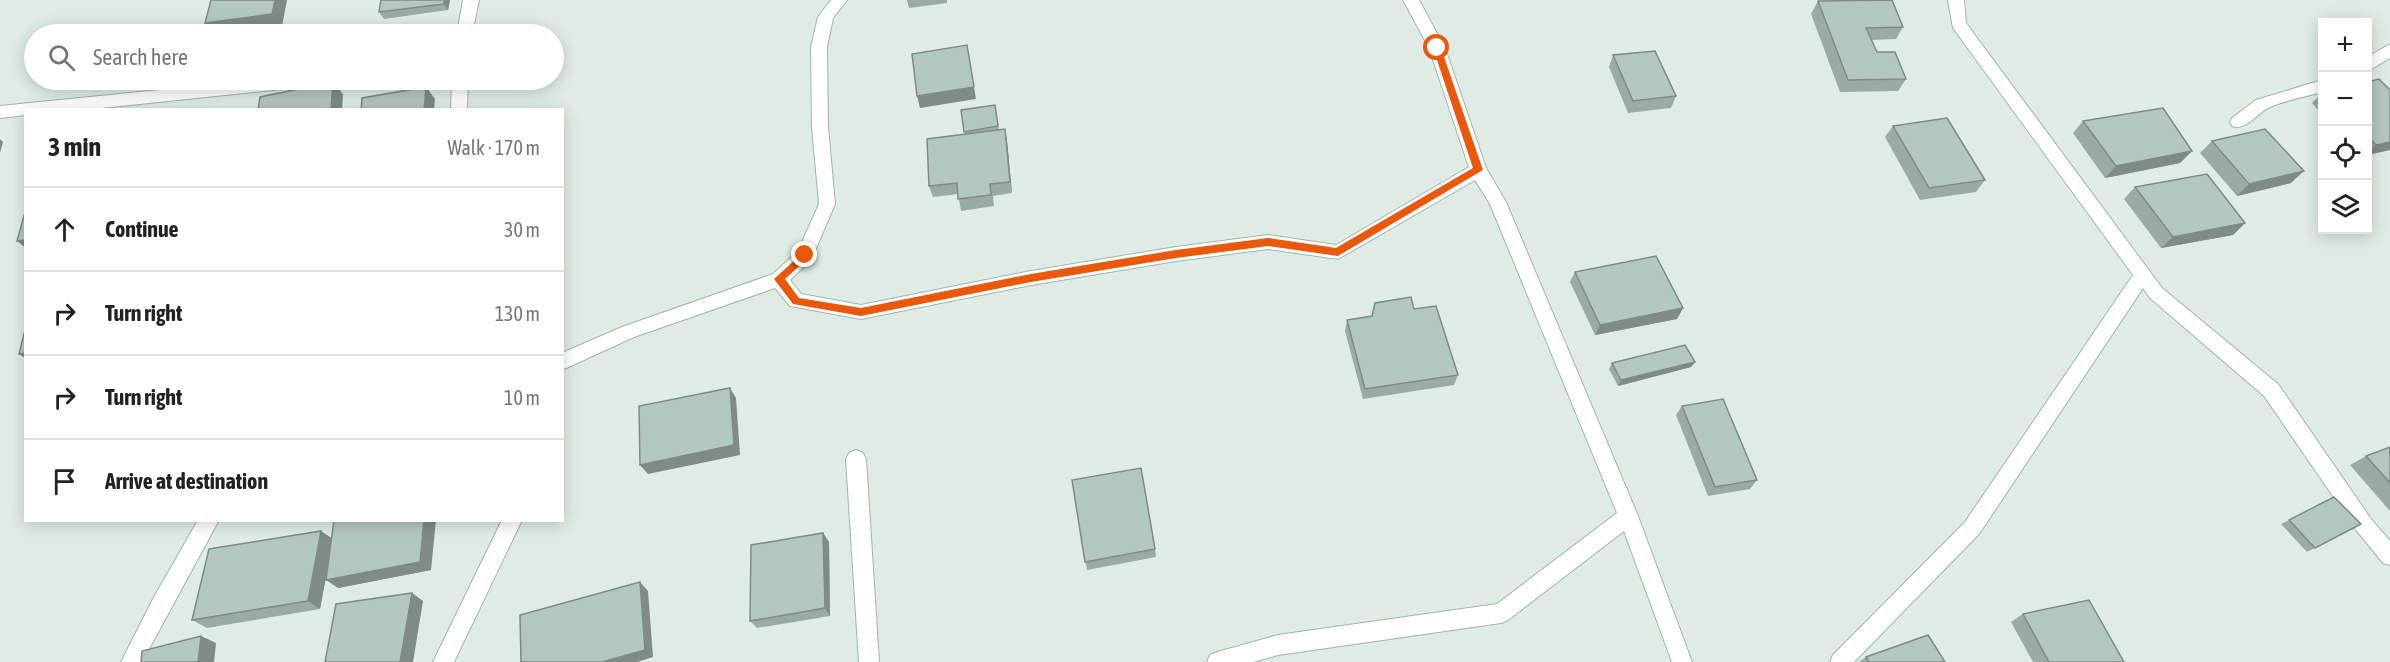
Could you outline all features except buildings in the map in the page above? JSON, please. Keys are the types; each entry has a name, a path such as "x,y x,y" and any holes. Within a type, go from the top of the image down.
{"street":[{"path":"467,24 471,0"},
{"path":"564,361 628,332 779,279 805,255 827,204 820,127 819,46 826,17 839,0"},
{"path":"1411,0 1437,48 1478,170 1498,202 1628,516 1682,662"},
{"path":"1956,0 1958,24 2156,294 2271,390 2364,525 2390,556"},
{"path":"2372,62 2390,50"},
{"path":"2238,122 2262,104 2318,87"},
{"path":"39,108 214,90"},
{"path":"459,108 460,90"},
{"path":"0,112 24,110"},
{"path":"779,279 796,302 861,312 1042,276 1176,254 1268,242 1338,252 1478,170"},
{"path":"1840,662 1972,528 2142,275"},
{"path":"856,459 869,662"},
{"path":"1217,662 1278,645 1501,613 1628,516"},
{"path":"131,662 208,522"},
{"path":"443,662 511,522"}],"route":[{"path":"805,255 779,279 796,302 861,312 1031,278 1176,254 1268,242 1338,252 1478,170 1437,48"}]}
